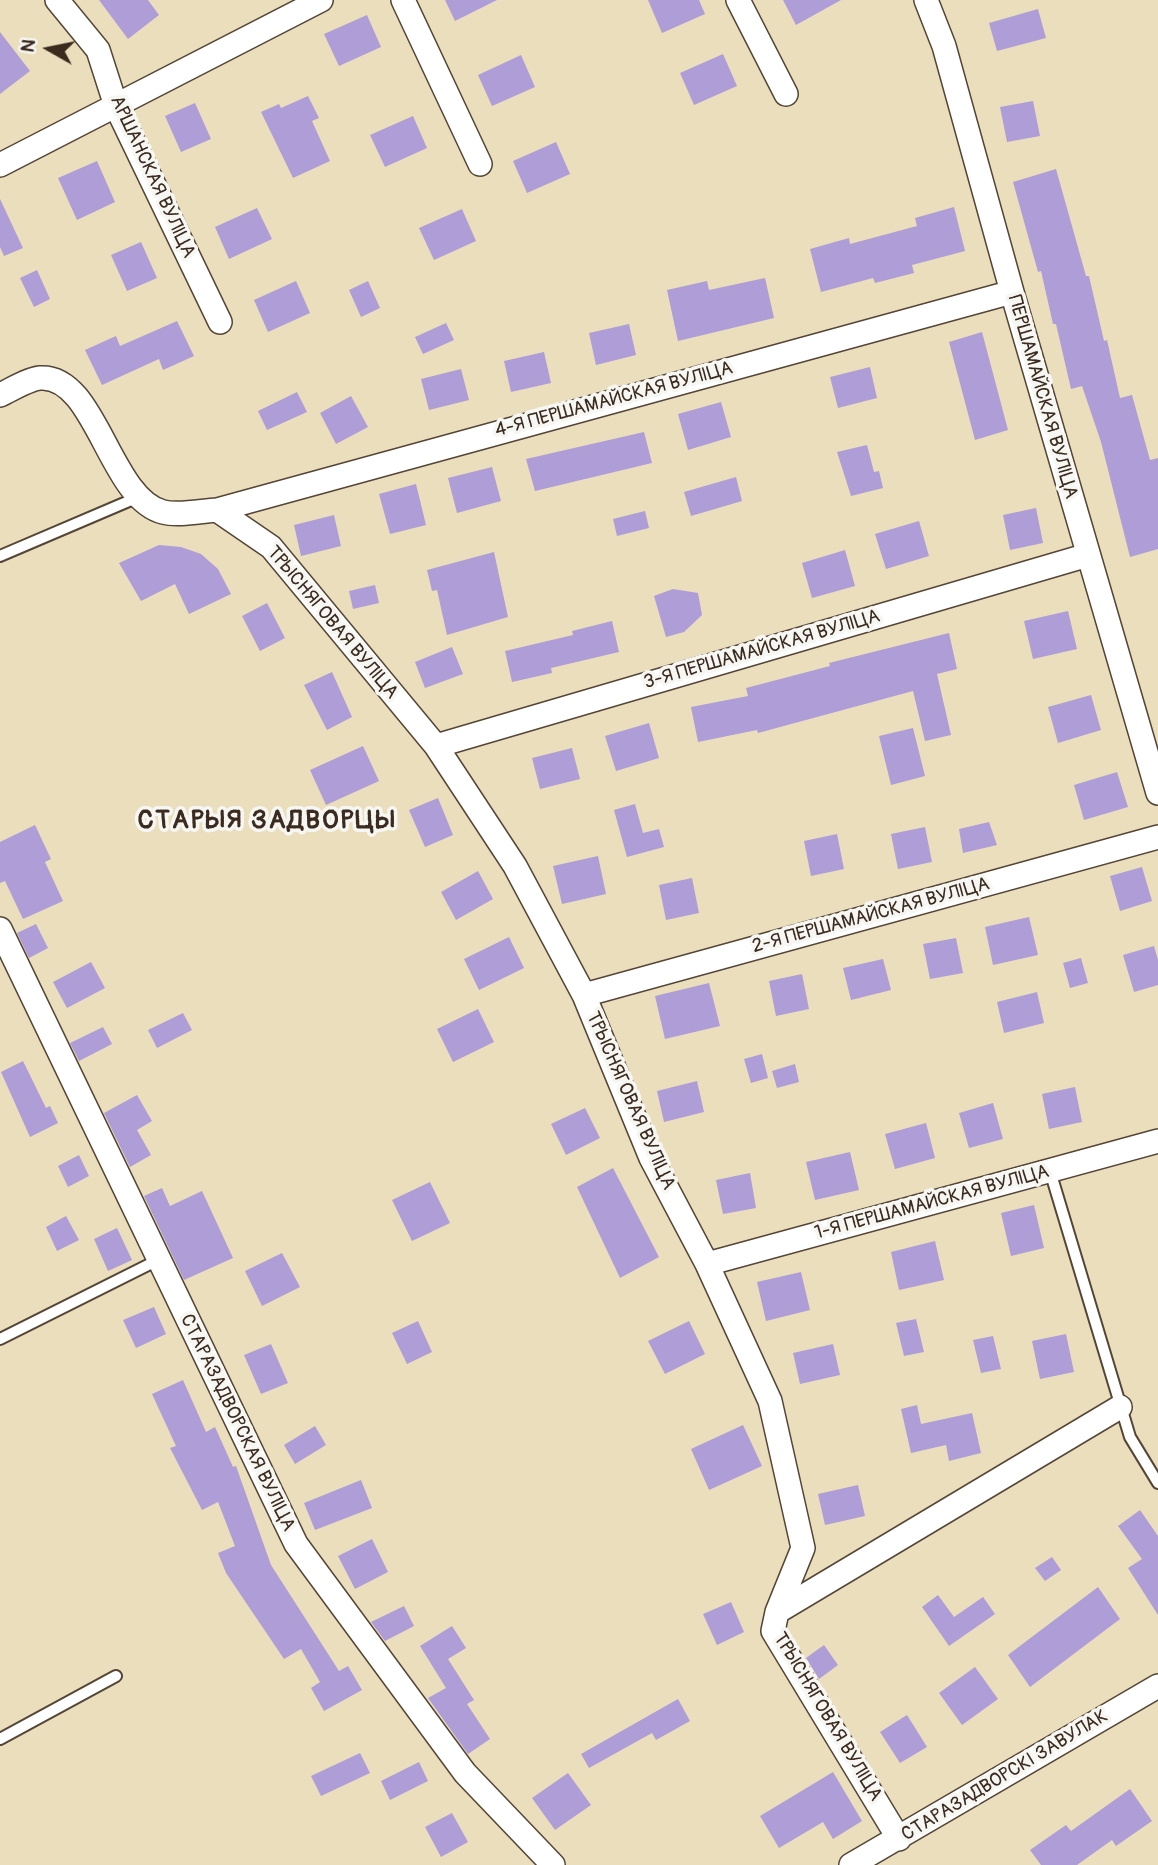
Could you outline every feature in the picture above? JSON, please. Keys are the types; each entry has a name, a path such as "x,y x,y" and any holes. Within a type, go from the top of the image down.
{"street":[{"name":"АРШАНСКАЯ ВУЛІЦА","path":"57,0 98,50 116,106 220,323"},
{"path":"0,165 321,0"},
{"path":"403,0 480,164"},
{"path":"738,0 786,94"},
{"name":"ПЕРШАМАЙСКАЯ ВУЛІЦА","path":"926,0 944,46 1012,292 1158,793"},
{"name":"4-Я ПЕРШАМАЙСКАЯ ВУЛІЦА","path":"136,498 163,513 217,510 1012,292"},
{"path":"0,395 41,378 67,386 89,417 136,498"},
{"name":"ТРЫСНЯГОВАЯ ВУЛІЦА","path":"217,510 271,547 436,746 515,866 583,995 651,1158 707,1264 770,1401 803,1548 777,1612 773,1631 899,1839"},
{"name":"3-Я ПЕРШАМАЙСКАЯ ВУЛІЦА","path":"436,746 1088,555"},
{"name":"2-Я ПЕРШАМАЙСКАЯ ВУЛІЦА","path":"583,995 1158,837"},
{"name":"СТАРАЗАДВОРСКАЯ ВУЛІЦА","path":"0,929 282,1518 310,1567 465,1773 553,1865"},
{"name":"1-Я ПЕРШАМАЙСКАЯ ВУЛІЦА","path":"707,1264 1158,1141"},
{"path":"777,1612 1121,1407"},
{"name":"СТАРАЗАДВОРСКІ ЗАВУЛАК","path":"851,1865 1158,1686"}],"lane":[{"path":"0,556 136,498"},
{"path":"1050,1171 1130,1437 1158,1483"},
{"path":"0,1339 158,1260"},
{"path":"0,1739 116,1676"}],"building":[{"path":"99,0 148,0 159,15 128,39"},
{"path":"445,0 497,0 455,21"},
{"path":"648,0 699,0 705,14 662,33"},
{"path":"783,0 841,0 796,25"},
{"path":"1038,9 1046,38 997,51 989,23"},
{"path":"367,15 381,47 339,66 324,34"},
{"path":"0,32 30,71 0,94"},
{"path":"723,54 737,86 694,105 680,73"},
{"path":"521,55 535,87 492,106 478,75"},
{"path":"308,96 319,118 312,121 330,161 293,178 261,112 279,104 281,108"},
{"path":"1033,101 1040,136 1007,142 1000,107"},
{"path":"195,103 211,139 181,152 165,116"},
{"path":"413,116 427,148 385,167 370,135"},
{"path":"556,142 570,174 527,193 513,161"},
{"path":"97,161 115,202 77,220 58,178"},
{"path":"1056,169 1086,276 1089,276 1104,341 1107,340 1120,398 1132,395 1150,460 1158,458 1158,549 1130,557 1101,442 1082,386 1071,389 1056,324 1053,324 1041,271 1038,272 1013,182"},
{"path":"0,199 23,248 4,256 0,247"},
{"path":"954,207 965,251 912,265 914,273 875,283 873,278 821,292 810,249 849,238 850,244 917,226 915,218"},
{"path":"257,208 272,239 229,259 215,227"},
{"path":"462,209 476,241 434,260 419,228"},
{"path":"141,242 157,278 127,291 111,255"},
{"path":"37,270 50,299 34,307 20,278"},
{"path":"765,278 774,318 678,341 667,290 707,281 709,290"},
{"path":"296,281 310,313 268,332 254,300"},
{"path":"368,281 380,308 361,317 349,290"},
{"path":"177,321 194,356 163,370 159,359 102,385 85,350 116,336 120,346"},
{"path":"446,323 454,340 423,354 415,337"},
{"path":"629,324 636,355 596,365 589,333"},
{"path":"982,332 1008,430 975,440 949,342"},
{"path":"544,352 551,383 511,392 504,361"},
{"path":"870,367 877,398 838,408 830,377"},
{"path":"461,369 469,400 429,410 421,379"},
{"path":"297,392 307,412 267,430 258,411"},
{"path":"351,396 368,427 336,444 320,413"},
{"path":"721,402 731,437 688,450 678,414"},
{"path":"644,432 652,463 535,491 526,459"},
{"path":"867,445 874,472 879,471 883,488 851,496 837,452"},
{"path":"492,467 501,501 457,513 448,478"},
{"path":"736,477 742,501 691,516 684,492"},
{"path":"416,484 426,525 390,534 379,494"},
{"path":"1036,508 1043,543 1010,550 1003,515"},
{"path":"645,511 649,528 617,536 613,519"},
{"path":"334,515 341,546 301,556 294,525"},
{"path":"919,521 929,556 886,569 875,534"},
{"path":"159,545 181,547 201,554 218,569 231,594 189,614 175,584 141,601 119,563"},
{"path":"845,550 855,586 812,598 802,563"},
{"path":"494,552 508,617 447,635 437,590 432,591 427,570"},
{"path":"375,585 379,603 353,609 349,591"},
{"path":"673,589 698,593 702,615 684,632 666,637 654,596"},
{"path":"267,603 285,638 260,651 242,616"},
{"path":"1068,611 1077,649 1033,659 1024,621"},
{"path":"612,621 619,652 551,668 552,673 512,682 505,651 573,635 572,631"},
{"path":"949,633 957,669 937,674 951,735 925,741 913,691 758,733 757,730 698,742 691,707 748,696 746,688 830,666 829,663"},
{"path":"452,647 463,674 425,688 415,662"},
{"path":"332,672 352,717 327,730 304,685"},
{"path":"1091,695 1101,730 1058,743 1048,707"},
{"path":"649,723 659,758 616,771 605,736"},
{"path":"913,728 925,776 891,785 879,736"},
{"path":"363,746 379,781 326,805 310,770"},
{"path":"572,748 580,779 540,789 532,758"},
{"path":"1117,772 1128,807 1084,820 1074,785"},
{"path":"438,798 453,835 425,847 409,810"},
{"path":"635,804 643,833 659,829 664,847 627,857 614,810"},
{"path":"989,822 997,845 963,853 959,829"},
{"path":"35,825 51,859 45,862 63,901 23,919 5,881 0,883 0,842"},
{"path":"925,827 932,862 898,869 891,834"},
{"path":"837,834 844,869 811,876 804,841"},
{"path":"598,856 606,894 562,904 553,866"},
{"path":"1142,867 1152,901 1120,911 1110,876"},
{"path":"478,871 493,899 456,920 441,892"},
{"path":"692,878 699,913 666,920 659,885"},
{"path":"1029,917 1038,955 993,965 985,927"},
{"path":"36,924 48,948 29,958 17,933"},
{"path":"509,937 524,968 479,990 464,959"},
{"path":"956,938 963,973 930,979 923,944"},
{"path":"1154,946 1158,960 1158,985 1134,992 1123,955"},
{"path":"1081,958 1088,983 1070,988 1063,963"},
{"path":"883,959 891,990 851,1000 843,968"},
{"path":"91,962 105,988 67,1008 53,982"},
{"path":"802,974 809,1009 776,1016 769,981"},
{"path":"709,983 720,1026 665,1039 655,996"},
{"path":"1037,992 1044,1023 1004,1033 997,1002"},
{"path":"478,1009 494,1042 453,1062 437,1029"},
{"path":"183,1013 192,1030 157,1048 148,1030"},
{"path":"103,1027 112,1044 79,1061 70,1043"},
{"path":"762,1054 768,1078 751,1083 744,1059"},
{"path":"23,1061 46,1108 50,1106 58,1123 30,1137 1,1072"},
{"path":"795,1064 799,1082 777,1088 772,1071"},
{"path":"697,1081 704,1112 664,1122 657,1091"},
{"path":"1075,1087 1082,1122 1049,1129 1042,1094"},
{"path":"137,1095 152,1121 137,1130 151,1155 130,1167 104,1113"},
{"path":"993,1103 1003,1139 969,1148 959,1113"},
{"path":"585,1108 600,1138 566,1155 551,1124"},
{"path":"926,1123 935,1158 895,1169 885,1134"},
{"path":"850,1152 859,1190 815,1200 806,1162"},
{"path":"79,1155 89,1176 68,1187 58,1166"},
{"path":"613,1168 659,1257 620,1278 577,1187"},
{"path":"750,1173 756,1208 723,1214 716,1180"},
{"path":"430,1182 450,1223 412,1241 392,1200"},
{"path":"162,1188 170,1206 202,1191 233,1258 184,1280 144,1196"},
{"path":"1034,1205 1044,1248 1011,1256 1001,1213"},
{"path":"66,1216 79,1240 57,1251 46,1227"},
{"path":"117,1228 132,1260 108,1271 94,1239"},
{"path":"935,1241 944,1280 899,1290 891,1252"},
{"path":"282,1253 300,1287 262,1306 245,1271"},
{"path":"801,1272 810,1310 766,1321 757,1282"},
{"path":"154,1307 166,1334 136,1348 123,1320"},
{"path":"916,1319 924,1352 904,1356 896,1323"},
{"path":"418,1321 432,1352 407,1364 392,1333"},
{"path":"689,1321 705,1354 665,1374 648,1341"},
{"path":"1066,1334 1074,1372 1040,1379 1032,1341"},
{"path":"993,1336 1001,1369 981,1373 973,1340"},
{"path":"271,1344 288,1383 261,1394 244,1355"},
{"path":"833,1344 840,1375 800,1384 793,1353"},
{"path":"183,1380 206,1432 215,1427 233,1467 236,1466 271,1565 339,1671 348,1666 362,1690 324,1711 311,1688 320,1682 301,1649 284,1659 226,1573 218,1553 235,1546 218,1502 202,1510 170,1448 176,1446 152,1394"},
{"path":"917,1405 921,1424 972,1413 981,1453 949,1461 946,1445 911,1453 901,1409"},
{"path":"743,1425 762,1466 709,1490 691,1449"},
{"path":"315,1426 326,1445 295,1464 284,1445"},
{"path":"361,1480 372,1508 315,1530 304,1503"},
{"path":"858,1485 865,1516 825,1525 818,1494"},
{"path":"1140,1510 1158,1536 1158,1615 1128,1568 1142,1559 1118,1526"},
{"path":"372,1539 388,1572 355,1589 338,1556"},
{"path":"1052,1557 1061,1570 1045,1581 1035,1568"},
{"path":"1098,1587 1120,1619 1030,1687 1008,1655"},
{"path":"938,1595 954,1617 983,1597 995,1614 949,1646 922,1607"},
{"path":"731,1602 744,1632 717,1645 703,1614"},
{"path":"404,1606 414,1626 385,1641 371,1622"},
{"path":"452,1626 466,1648 448,1659 474,1700 467,1704 490,1739 468,1754 428,1698 446,1688 420,1646"},
{"path":"824,1645 838,1665 819,1679 806,1658"},
{"path":"975,1667 998,1699 962,1725 939,1693"},
{"path":"678,1699 690,1721 656,1740 652,1733 589,1768 581,1754"},
{"path":"907,1715 927,1747 900,1763 880,1732"},
{"path":"360,1753 370,1773 321,1796 311,1776"},
{"path":"419,1762 428,1781 390,1800 381,1781"},
{"path":"833,1772 862,1821 833,1839 823,1822 779,1848 760,1816"},
{"path":"568,1773 591,1805 555,1830 532,1798"},
{"path":"1130,1789 1152,1821 1116,1846 1112,1840 1077,1865 1041,1865 1030,1850 1066,1825 1071,1831"},
{"path":"452,1813 468,1842 441,1857 425,1827"}],"district":[{"name":"СТАРЫЯ ЗАДВОРЦЫ","path":"267,821"}]}
